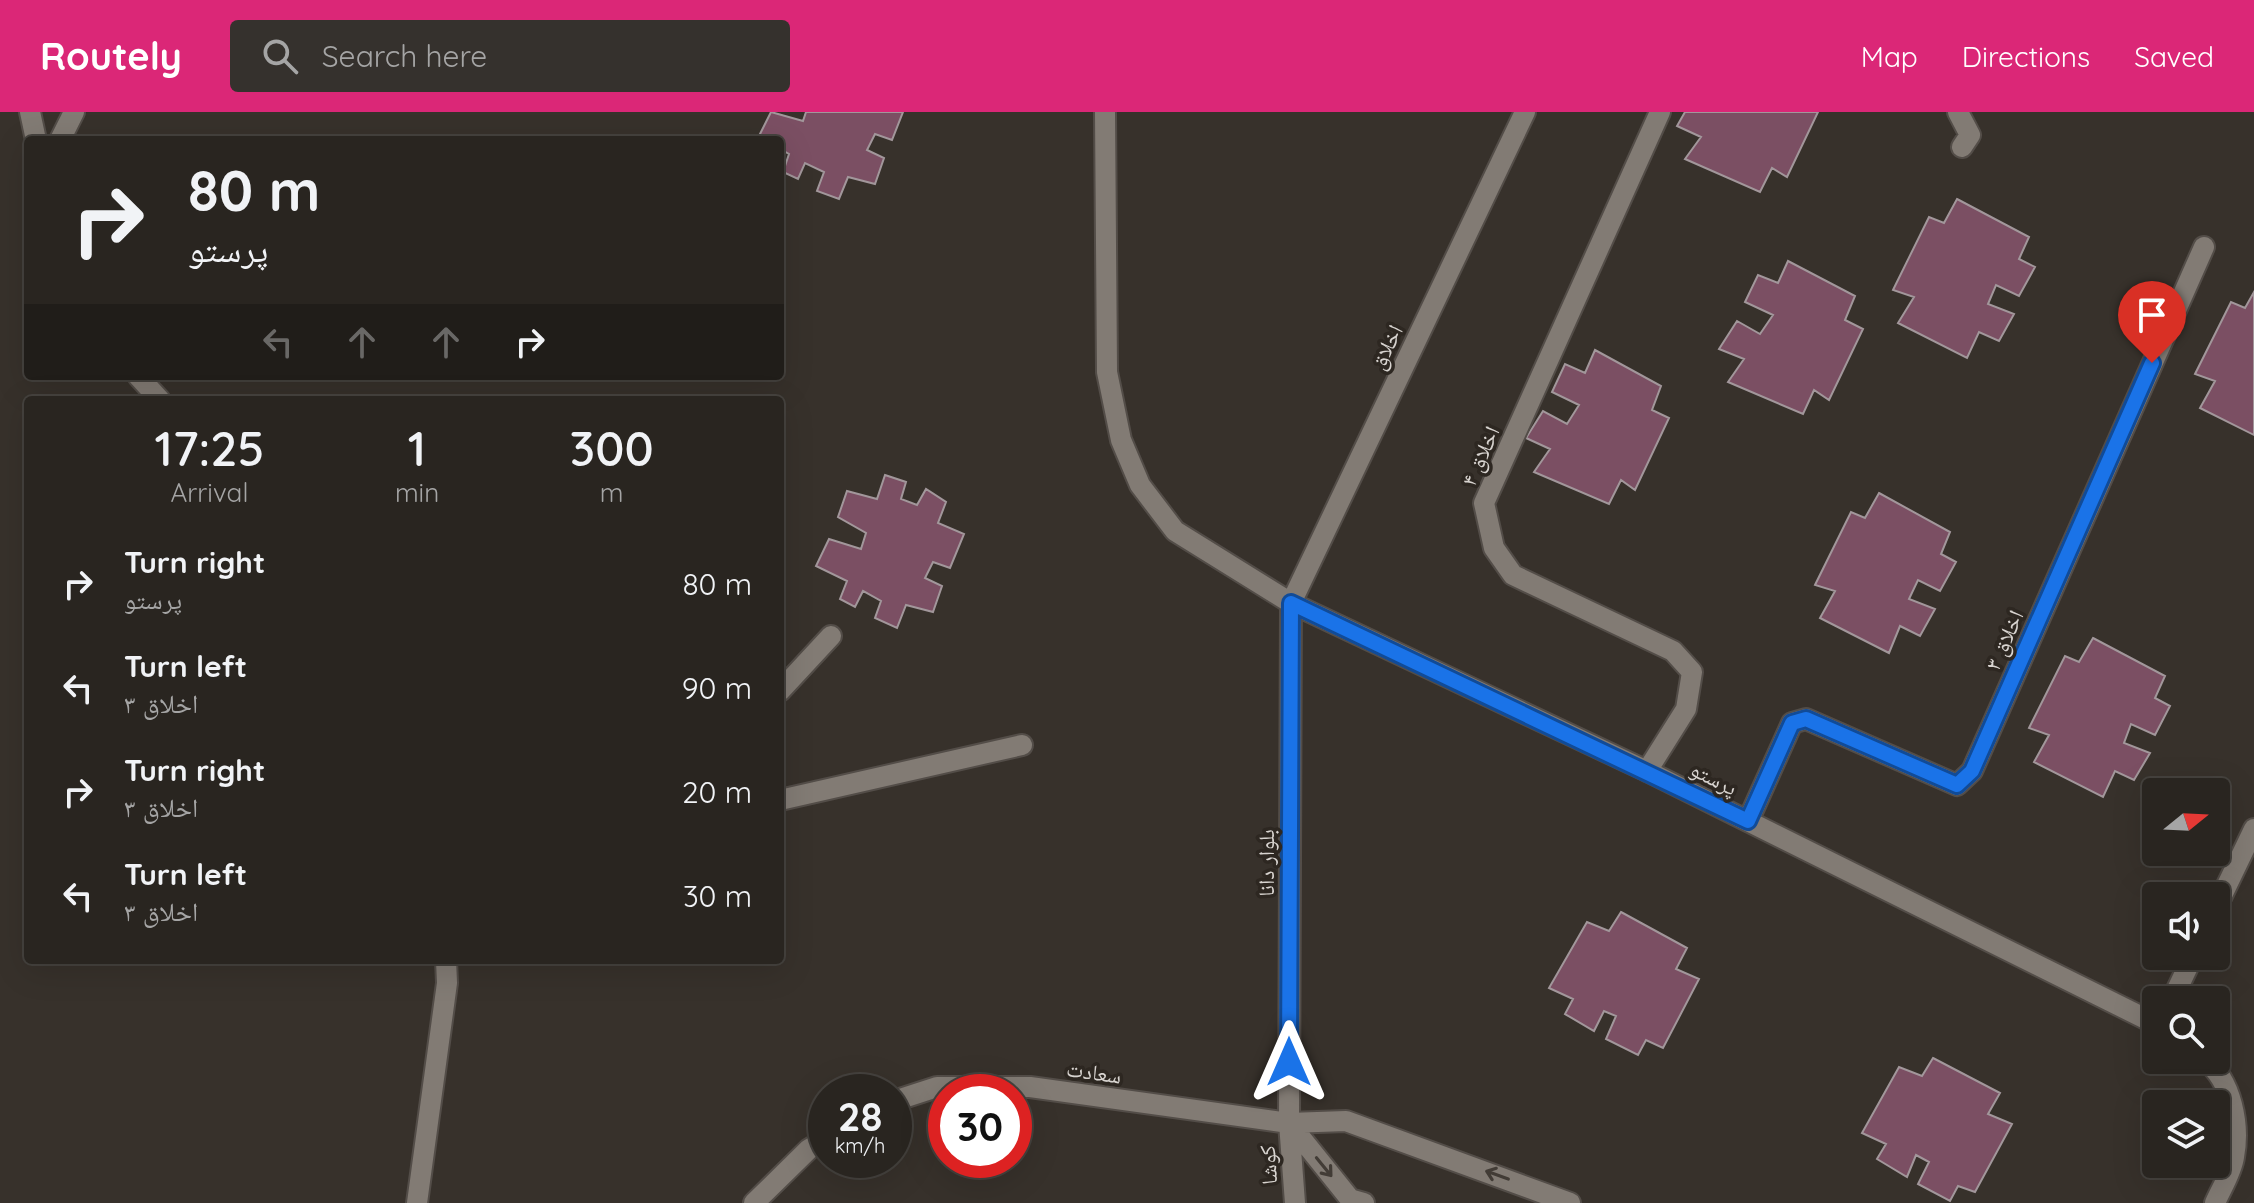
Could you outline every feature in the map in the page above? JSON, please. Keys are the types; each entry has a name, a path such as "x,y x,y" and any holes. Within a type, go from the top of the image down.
{"street":[{"path":"30,112 35,136"},
{"path":"62,136 74,112"},
{"name":"پرستو","path":"1105,112 1107,372 1121,440 1140,485 1175,531 1291,603 1647,771 2142,1017"},
{"name":"اخلاق","path":"1291,603 1525,112"},
{"name":"اخلاق ۴","path":"1647,771 1686,709 1692,672 1673,651 1513,575 1494,548 1484,503 1660,112"},
{"path":"1958,112 1970,135 1962,147"},
{"name":"اخلاق ۳","path":"1748,821 1792,723 1806,719 1957,785 1972,771 2204,247"},
{"path":"142,380 156,396"},
{"name":"بلوار دانا","path":"1289,1123 1291,603"},
{"path":"784,687 831,636"},
{"path":"784,799 1022,745"},
{"path":"2229,882 2254,829"},
{"path":"417,1203 447,983 446,964"},
{"path":"2215,1203 2234,1158 2234,1107 2218,1074"},
{"name":"سعادت","path":"912,1095 937,1087 1030,1087 1289,1123"},
{"path":"1289,1123 1346,1121 1570,1203"},
{"path":"1289,1123 1350,1199 1364,1203"},
{"name":"کوشا","path":"1289,1123 1295,1203"},
{"path":"754,1203 808,1150"}],"building":[{"path":"771,112 803,121 806,112 903,112 892,140 875,134 867,150 884,158 875,184 848,177 839,199 817,191 824,172 805,163 798,179 784,172 789,154 784,151 784,136 759,136"},
{"path":"1685,112 1818,112 1787,177 1772,168 1760,192 1685,159 1701,137 1677,126"},
{"path":"1957,199 2029,237 2019,259 2035,267 2019,296 1996,285 1988,304 2014,314 1999,341 1979,332 1967,358 1898,323 1914,297 1893,290 1929,217 1944,223"},
{"path":"1788,261 1855,296 1845,320 1863,329 1829,400 1814,390 1803,414 1728,382 1744,359 1719,349 1737,321 1760,334 1773,315 1745,302 1758,275 1778,283"},
{"path":"2254,292 2254,435 2200,408 2215,381 2195,374 2231,302 2245,308"},
{"path":"1595,350 1661,386 1652,410 1669,418 1635,490 1621,480 1609,504 1534,472 1550,449 1526,438 1543,411 1567,424 1579,405 1552,392 1565,364 1585,373"},
{"path":"885,475 906,482 901,499 917,505 926,489 946,502 938,523 964,534 950,568 933,562 925,578 942,586 933,612 906,605 897,628 875,618 881,601 863,591 855,607 840,599 847,581 816,566 829,539 861,549 866,533 838,517 847,491 877,499"},
{"path":"1879,493 1950,532 1941,554 1956,562 1940,591 1918,580 1909,599 1935,609 1920,636 1900,626 1889,653 1820,618 1835,591 1815,585 1851,512 1865,518"},
{"path":"2093,638 2165,676 2155,698 2170,706 2155,735 2131,724 2124,743 2150,753 2134,780 2115,771 2103,797 2034,762 2049,735 2029,728 2065,656 2079,662"},
{"path":"1621,912 1687,948 1676,969 1699,979 1663,1048 1646,1040 1638,1055 1606,1039 1616,1016 1604,1011 1594,1031 1565,1014 1573,999 1549,988 1587,922 1609,931"},
{"path":"1933,1058 2000,1093 1988,1114 2012,1124 1975,1192 1958,1186 1950,1201 1918,1184 1929,1162 1916,1155 1907,1177 1877,1159 1886,1144 1862,1133 1899,1067 1922,1076"}],"route":[{"path":"1289,1062 1291,603 1748,821 1792,723 1806,719 1957,785 1972,771 2152,363"}]}
